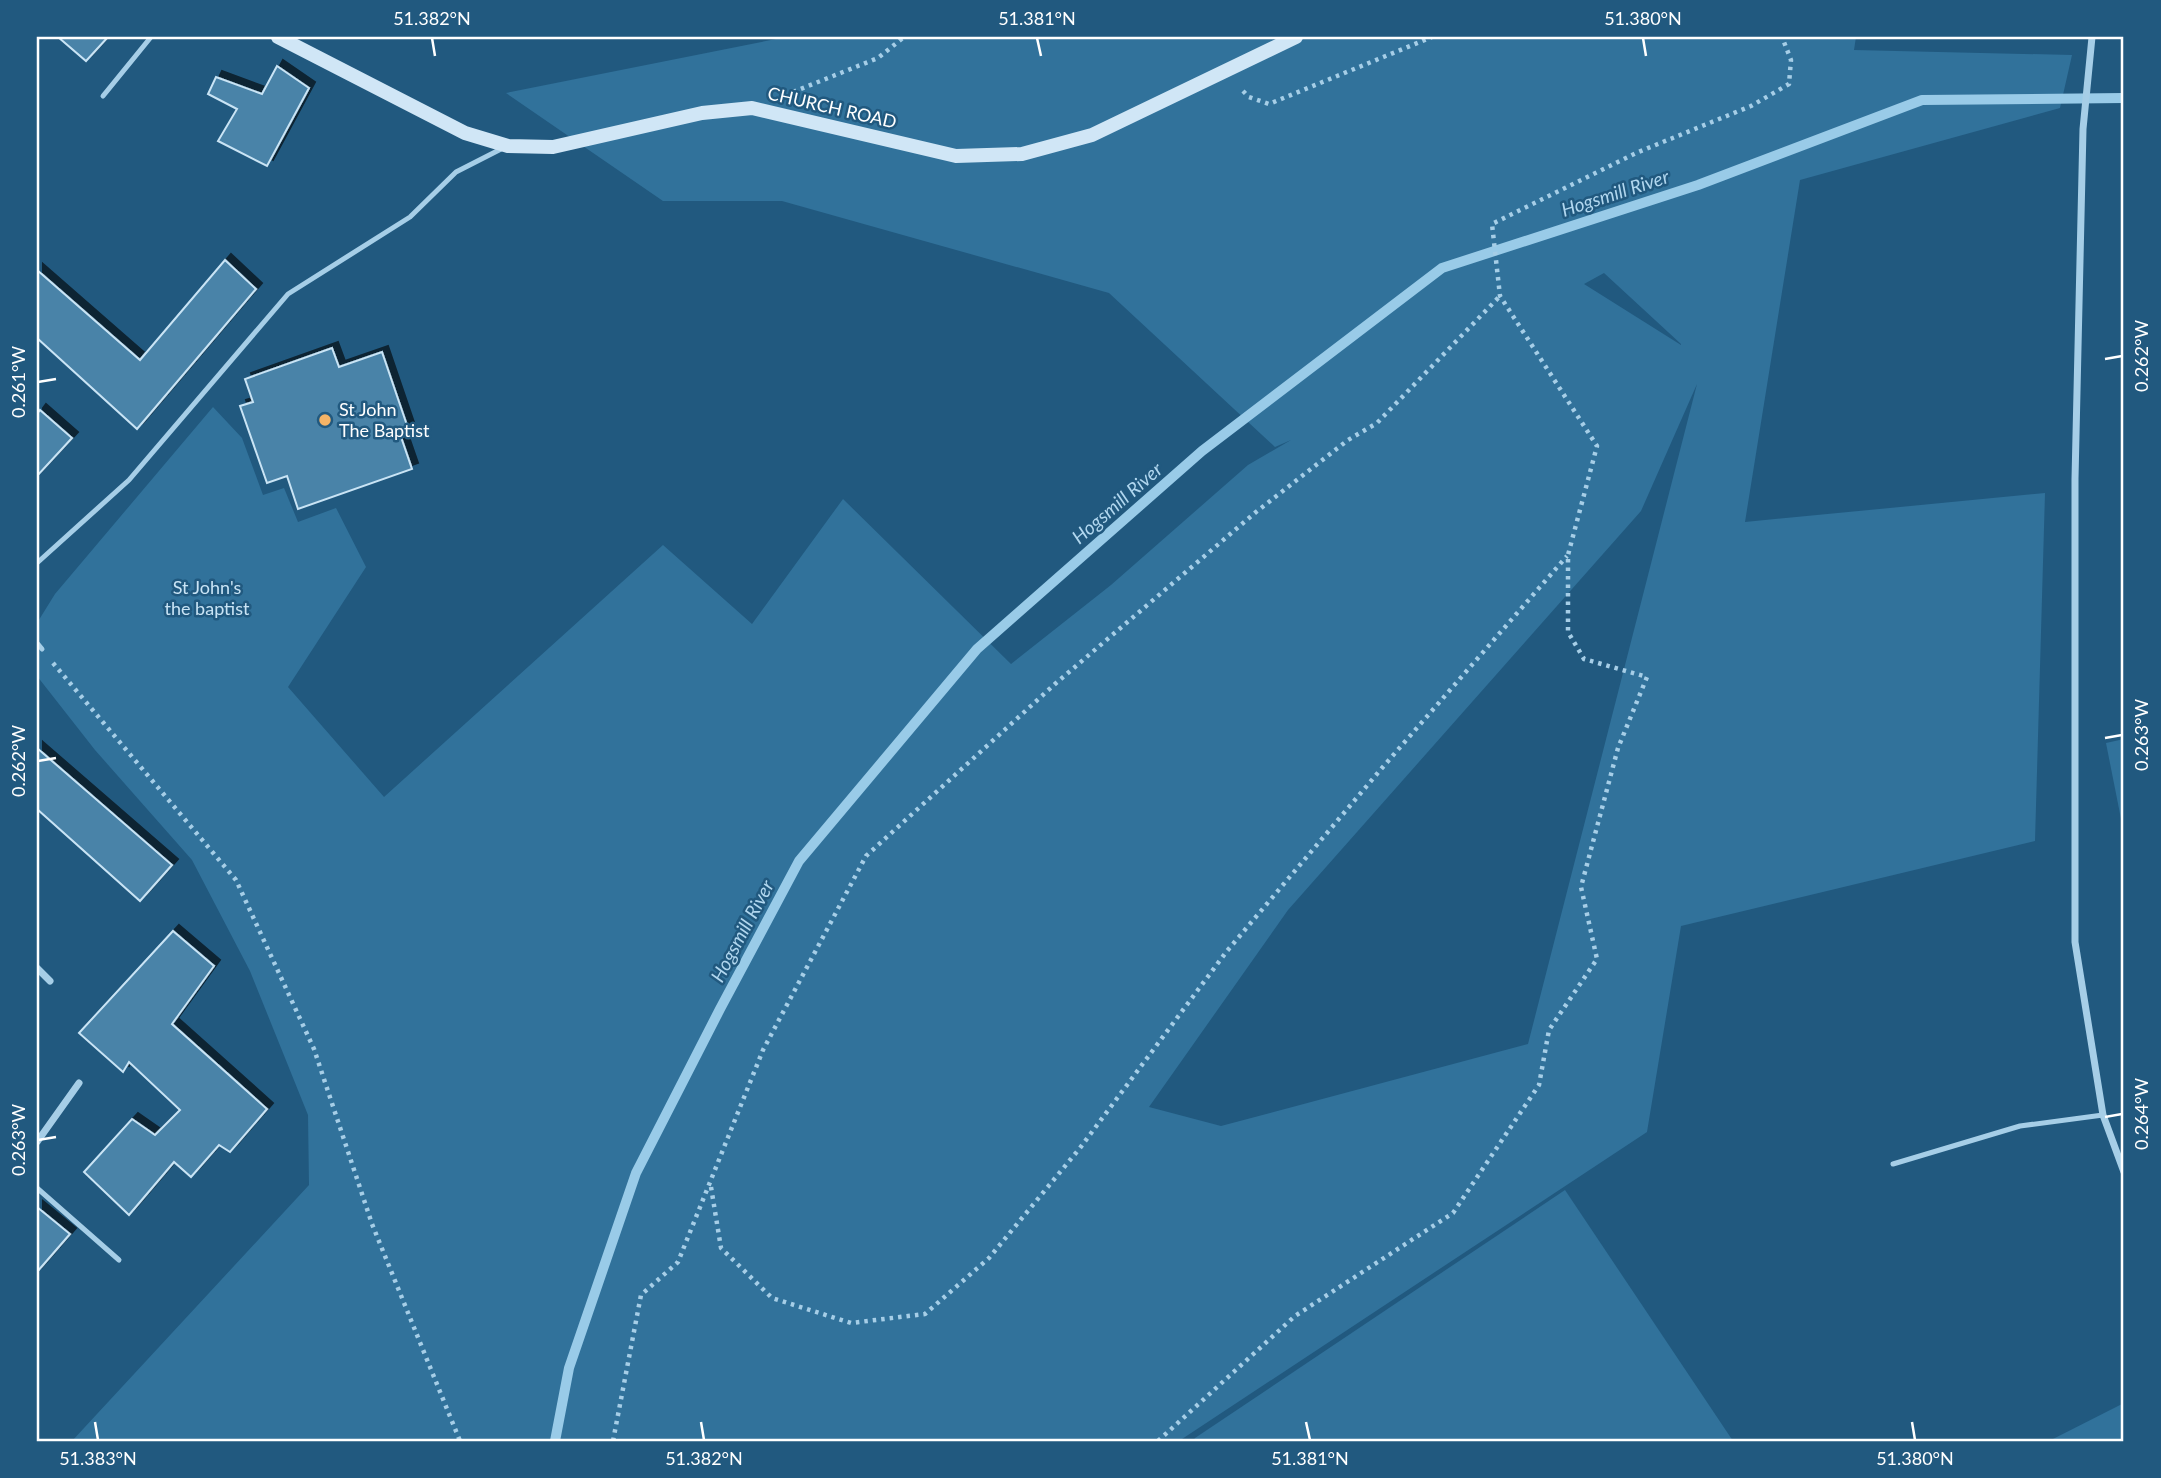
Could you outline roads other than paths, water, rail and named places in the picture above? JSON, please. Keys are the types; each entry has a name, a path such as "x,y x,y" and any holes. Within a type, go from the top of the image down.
{"main road":[{"name":"CHURCH ROAD","path":"278,37 465,133 508,146 553,147 702,113 752,108 957,156 1021,154 1092,135 1296,37"}],"street":[{"path":"2092,37 2083,129 2075,479 2074,942 2103,1115 2124,1172"},
{"path":"37,968 50,981"},
{"path":"37,1142 79,1083"}],"lane":[{"path":"103,96 151,37"},
{"path":"37,563 129,480 288,294 410,217 456,172 508,146"},
{"path":"37,643 42,649"},
{"path":"1892,1164 2020,1126 2103,1115"},
{"path":"37,1188 119,1260"}],"waterway":[{"name":"Hogsmill River","path":"555,1441 569,1368 636,1173 799,861 977,649 1202,451 1442,268 1698,185 1922,100 2124,98"}],"place":[{"name":"St John The Baptist","path":"325,420"}],"park label":[{"name":"St John's the baptist","path":"207,598"}]}
